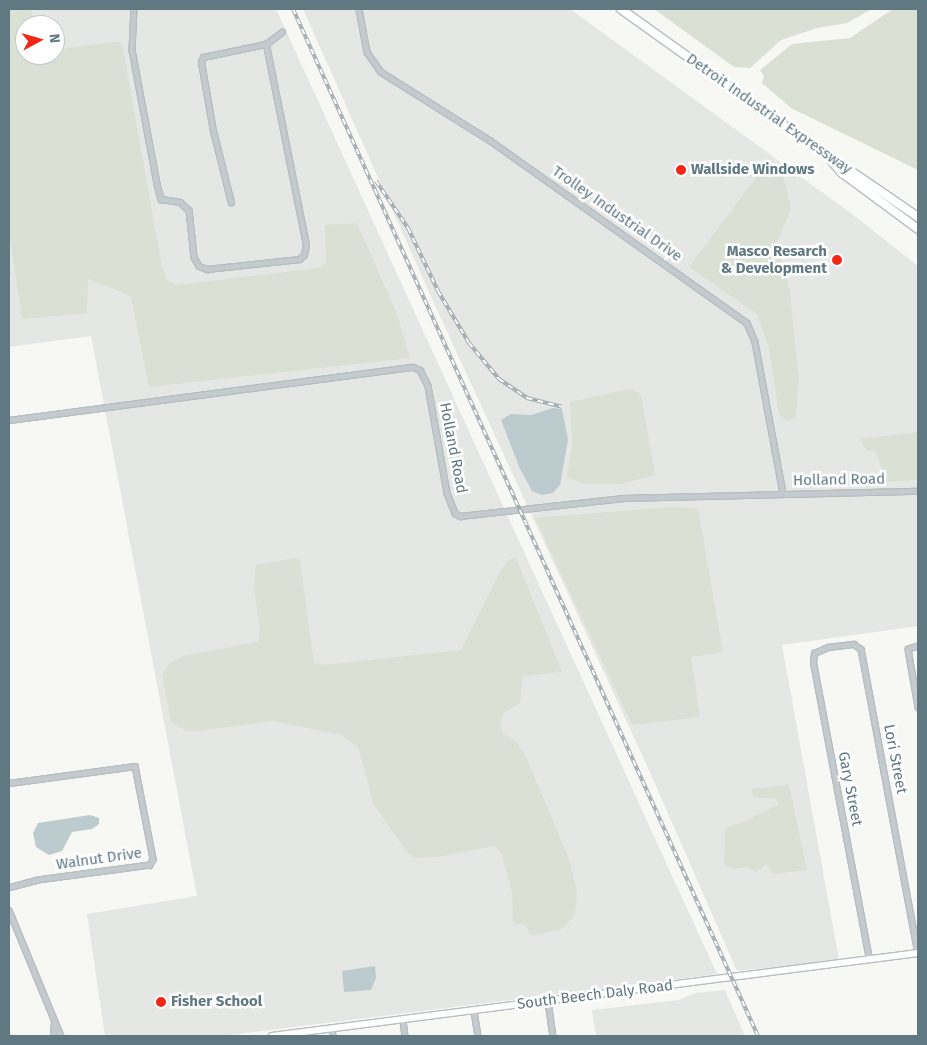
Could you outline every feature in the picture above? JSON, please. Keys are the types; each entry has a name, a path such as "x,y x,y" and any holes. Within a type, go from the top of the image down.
{"highway":[{"name":"Detroit Industrial Expressway","path":"621,9 918,217"},
{"path":"823,151 841,172 918,229"}],"street":[{"path":"134,9 132,50 161,199 180,202 188,210 194,257 199,266 207,269 299,258 304,255 306,244 266,44"},
{"name":"Trolley Industrial Drive","path":"360,9 367,52 381,72 491,141 747,323 755,342 783,493"},
{"path":"231,203 213,131 201,62 203,57 266,44 282,32"},
{"name":"Holland Road","path":"9,420 413,367 420,370 428,386 447,493 456,513 460,516 623,498 918,491"},
{"name":"Lori Street","path":"843,645 857,644 861,649 918,953"},
{"name":"Gary Street","path":"843,645 819,649 812,657 869,959"},
{"path":"916,647 908,649 918,707"},
{"name":"Walnut Drive","path":"9,783 135,766 153,863 38,880 9,888"},
{"path":"9,910 61,1036"},
{"name":"South Beech Daly Road","path":"272,1036 918,953"},
{"path":"548,1001 553,1036"},
{"path":"474,1010 478,1036"},
{"path":"53,1036 54,1019"},
{"path":"403,1020 405,1036"},
{"path":"332,1029 333,1036"}],"shaded area":[{"path":"9,9 276,9 717,974 223,1036 105,1036 87,914 197,896 91,336 9,347"},
{"path":"9,9 31,9 32,15 15,15 15,65 65,65 65,49 120,42 123,48 161,262 167,280 177,285 319,268 326,263 325,225 357,223 397,314 410,358 149,387 131,297 88,279 87,313 22,319 9,232"},
{"path":"303,9 570,9 852,214 918,266 918,626 782,645 839,960 737,971 649,770 432,299"},
{"path":"654,9 872,9 847,23 817,28 781,40 750,68 734,67"},
{"path":"893,9 918,9 918,170 791,108 762,83 764,76 760,70 792,44 850,38"},
{"path":"762,170 783,176 791,209 777,242 790,292 799,379 796,414 794,419 787,420 779,415 769,348 757,314 689,267"},
{"path":"629,389 639,393 642,399 655,475 621,484 583,484 567,477 572,442 570,402"},
{"path":"553,408 562,409 568,440 560,485 553,493 542,495 532,491 520,469 501,420 511,414 531,415"},
{"path":"918,432 918,480 886,482 876,451 866,450 860,439"},
{"path":"670,507 698,508 723,652 691,657 700,717 632,725 535,518"},
{"path":"295,558 300,561 314,663 324,665 461,650 501,570 508,560 516,558 562,672 523,676 520,703 505,712 500,723 503,733 517,743 526,757 569,859 577,891 575,915 562,929 532,936 525,925 513,923 512,892 502,855 495,846 437,857 415,858 406,851 373,803 359,749 342,735 273,721 197,731 186,731 171,722 162,675 169,664 183,656 258,642 260,632 254,588 256,565"},
{"path":"789,784 807,870 774,874 766,864 756,872 747,867 734,869 724,864 725,830 729,826 744,822 779,804 776,799 753,797 752,789"},
{"path":"90,815 99,818 99,824 92,829 72,832 62,851 49,855 36,847 33,833 38,823"},
{"path":"375,966 376,978 371,990 344,992 342,971"},
{"path":"725,990 745,1036 596,1036 592,1010 679,1000 695,993"}],"railway":[{"path":"293,9 758,1036"},
{"path":"376,181 408,228 438,291 469,343 499,379 527,398 562,407"}],"place":[{"name":"Wallside Windows","path":"681,170"},
{"name":"Masco Resarch & Development","path":"837,260"},
{"name":"Fisher School","path":"161,1002"}]}
